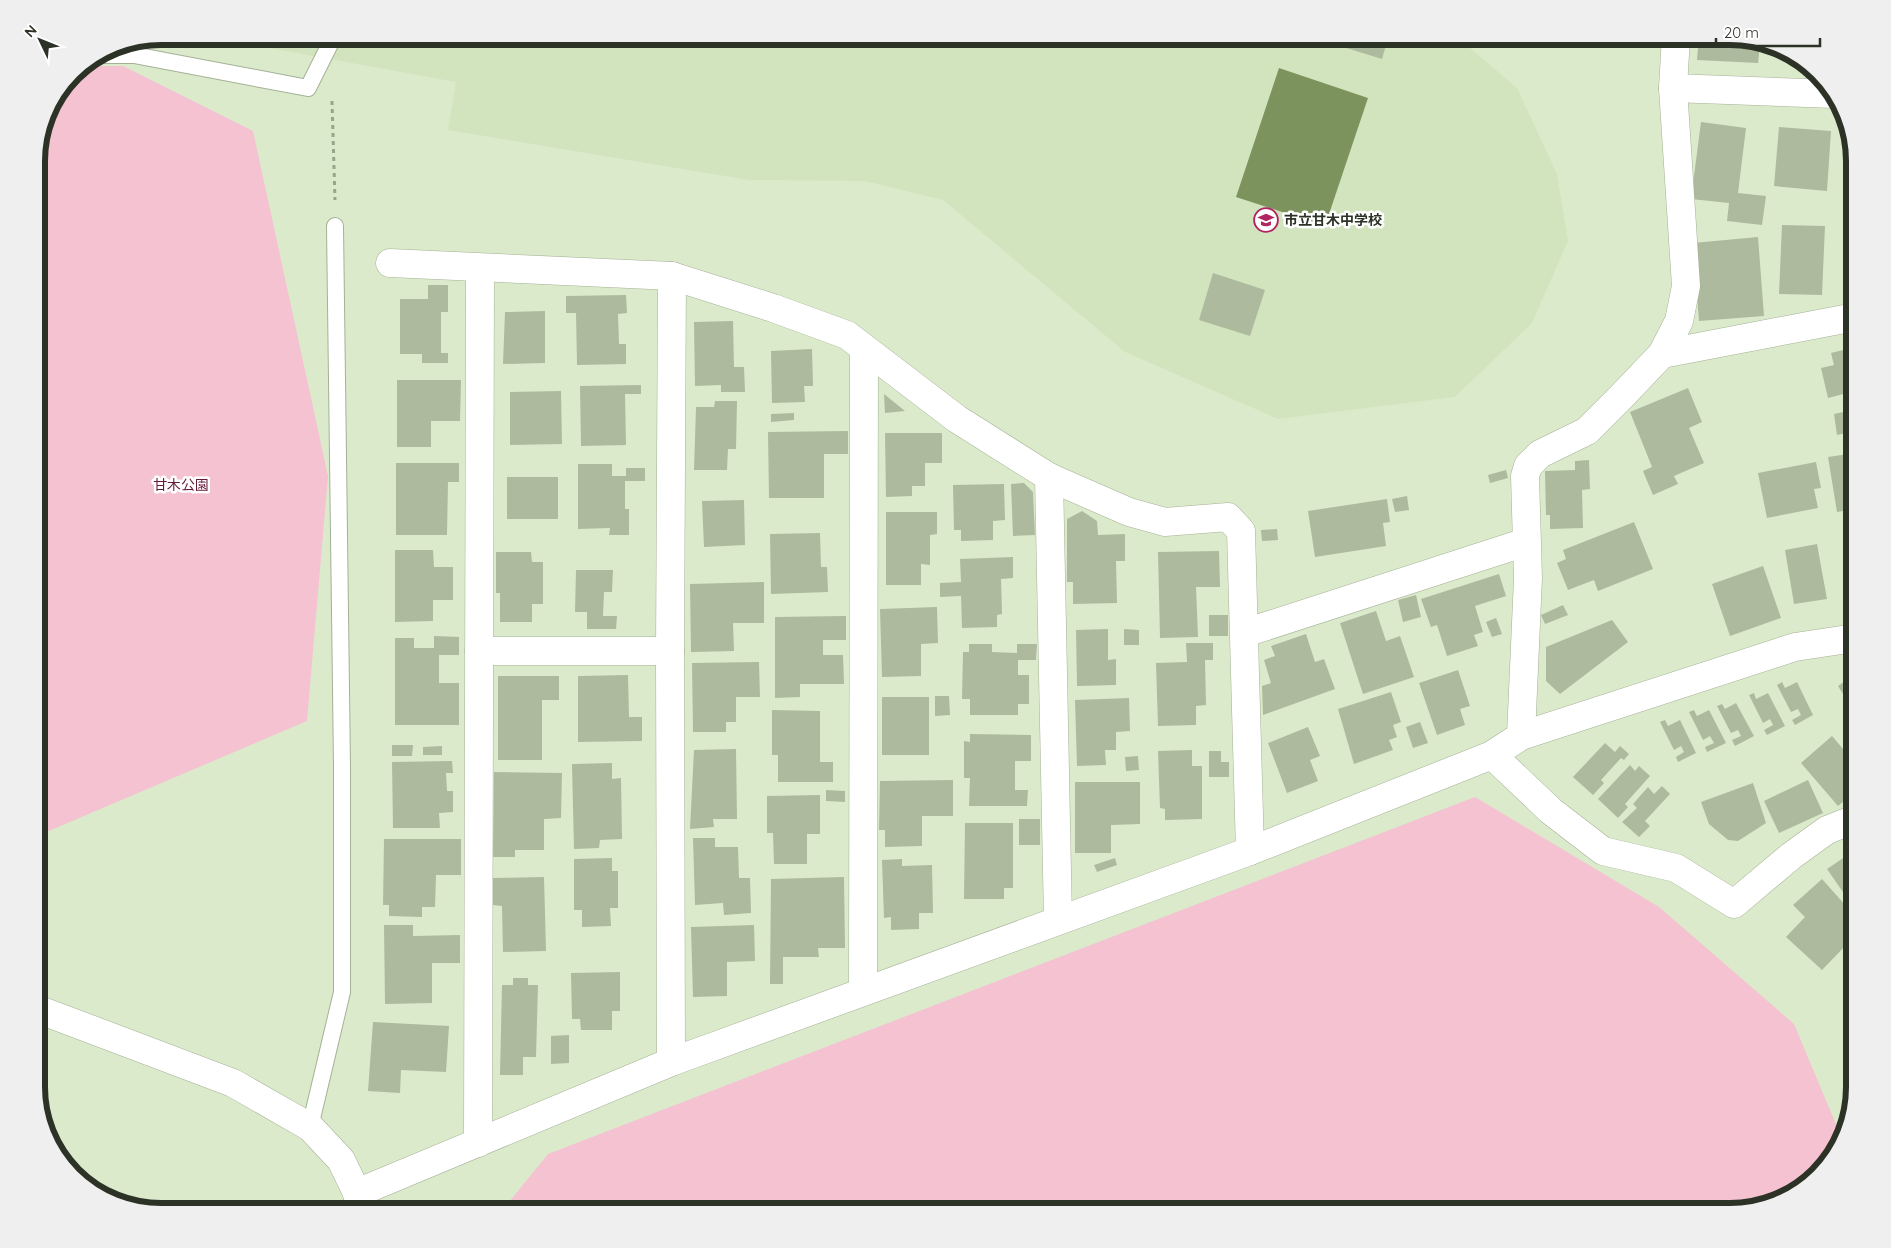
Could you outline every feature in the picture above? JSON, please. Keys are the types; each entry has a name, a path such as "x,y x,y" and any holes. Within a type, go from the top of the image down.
{"street":[{"path":"1521,736 1528,578 1525,476 1528,466 1540,454 1587,431 1662,354 1680,322 1686,286 1673,88 1675,45"},
{"path":"1673,88 1824,94"},
{"path":"390,264 672,276 773,308 847,335 957,419 1049,477 1129,512 1165,522 1228,517 1241,532 1250,851"},
{"path":"478,1143 480,268"},
{"path":"671,1062 670,651 672,276"},
{"path":"1662,354 1846,319"},
{"path":"863,991 864,349"},
{"path":"1049,477 1058,920"},
{"path":"1245,633 1526,542"},
{"path":"45,1012 233,1083 310,1127 341,1160 359,1203 478,1143 671,1062 1250,851 1492,755 1521,736 1795,648 1846,640"},
{"path":"479,651 670,651"},
{"path":"1492,755 1551,811 1603,851 1676,868 1734,904 1791,856 1827,830 1846,823"}],"lane":[{"path":"114,55 134,55 308,88 330,45"},
{"path":"310,1127 342,992 342,767 336,226"}],"path":[{"path":"332,93 336,226"}],"shaded area":[{"name":"市立甘木中学校","path":"253,45 1467,45 1517,88 1557,174 1568,241 1532,323 1455,397 1278,419 1125,352 943,200 865,181 749,180 448,130 456,82"},
{"path":"1279,68 1368,98 1325,226 1236,197"}],"green space":[{"name":"甘木公園","path":"94,66 123,66 253,131 328,476 307,721 45,833 45,153 49,131 61,103 74,84"},
{"path":"1475,797 1659,907 1794,1024 1838,1129 1826,1152 1817,1164 1795,1183 1775,1194 1760,1199 1730,1203 508,1203 548,1154"}],"building":[{"path":"1340,45 1386,45 1382,59"},
{"path":"1698,45 1730,45 1760,49 1758,63 1697,60"},
{"path":"1701,122 1746,128 1738,193 1766,196 1762,225 1727,221 1729,203 1691,199"},
{"path":"1779,127 1831,131 1827,191 1774,186"},
{"path":"1782,225 1825,226 1822,295 1779,294"},
{"path":"1758,237 1764,316 1699,321 1693,243"},
{"path":"1213,273 1265,290 1250,336 1199,320"},
{"path":"428,285 448,285 448,312 441,312 441,353 448,353 448,363 422,363 422,354 400,354 400,299 428,299"},
{"path":"626,295 627,313 618,314 619,344 626,344 626,364 577,365 576,313 566,313 566,296"},
{"path":"545,311 545,363 503,364 505,312"},
{"path":"733,321 734,367 744,367 745,392 721,392 721,385 695,386 694,322"},
{"path":"812,349 813,386 804,386 805,402 772,403 771,351"},
{"path":"1846,349 1846,393 1828,398 1821,368 1834,365 1831,353"},
{"path":"397,380 461,380 460,421 431,421 431,447 397,447"},
{"path":"641,385 641,394 625,394 626,445 581,446 580,386"},
{"path":"1688,388 1702,422 1689,428 1704,463 1674,476 1678,484 1653,495 1643,471 1652,467 1630,412"},
{"path":"561,391 562,444 510,445 510,392"},
{"path":"884,394 905,411 885,413"},
{"path":"715,401 737,401 736,449 728,449 727,470 694,470 696,407 714,407"},
{"path":"1846,411 1846,433 1837,435 1834,414"},
{"path":"794,413 794,420 771,422 771,414"},
{"path":"848,431 848,454 824,454 824,498 769,498 768,432"},
{"path":"885,433 942,433 942,463 925,463 925,486 912,486 912,496 886,497"},
{"path":"1846,454 1846,510 1837,512 1828,457"},
{"path":"1589,460 1590,489 1582,490 1583,528 1550,529 1550,515 1546,515 1545,471 1575,470 1575,461"},
{"path":"1816,462 1821,488 1814,489 1818,508 1767,518 1758,473"},
{"path":"396,463 459,463 459,482 448,482 447,535 396,535"},
{"path":"578,464 612,464 612,476 626,476 626,468 645,468 645,481 625,481 625,509 629,509 629,535 609,535 610,528 578,529"},
{"path":"1506,470 1508,478 1490,483 1488,475"},
{"path":"507,477 558,477 558,519 507,519"},
{"path":"1024,483 1033,492 1035,535 1013,536 1011,484"},
{"path":"1004,484 1005,520 993,521 993,540 961,541 961,530 954,530 953,485"},
{"path":"1407,496 1409,510 1395,512 1392,499"},
{"path":"1387,499 1390,522 1383,523 1386,546 1315,557 1308,511"},
{"path":"744,500 745,545 704,547 702,501"},
{"path":"1082,511 1097,521 1098,535 1125,534 1125,561 1116,561 1117,603 1073,604 1073,582 1067,582 1067,519"},
{"path":"886,512 937,512 937,534 930,535 930,565 921,564 921,585 886,585"},
{"path":"1634,522 1653,569 1598,591 1594,580 1568,590 1557,563 1566,559 1563,550"},
{"path":"1277,529 1278,540 1262,541 1261,530"},
{"path":"820,533 821,567 827,567 828,592 771,594 770,534"},
{"path":"1817,544 1827,599 1794,604 1785,550"},
{"path":"395,550 433,550 434,567 453,567 453,600 433,600 433,621 395,622"},
{"path":"1219,551 1220,587 1196,587 1198,637 1160,638 1158,552"},
{"path":"496,552 531,552 532,562 543,562 543,604 532,604 532,622 500,622 500,593 496,593"},
{"path":"1013,557 1013,578 1001,579 1002,614 997,615 997,627 962,628 961,596 940,597 940,583 961,582 960,559"},
{"path":"1763,566 1781,618 1730,636 1712,584"},
{"path":"576,570 613,570 612,592 604,592 603,616 617,616 616,629 587,629 587,612 575,612"},
{"path":"1499,574 1506,596 1475,606 1483,632 1474,635 1478,646 1447,656 1437,625 1431,627 1421,599"},
{"path":"764,582 764,623 733,623 734,651 691,652 690,584"},
{"path":"1416,595 1421,617 1403,622 1398,600"},
{"path":"1563,605 1568,615 1545,624 1541,615"},
{"path":"937,607 938,643 921,644 921,676 882,677 880,609"},
{"path":"1376,611 1386,641 1400,636 1414,677 1363,694 1340,623"},
{"path":"1209,615 1228,615 1228,636 1209,636"},
{"path":"846,616 846,640 823,640 823,655 843,655 844,684 800,684 800,697 775,698 775,617"},
{"path":"1496,618 1502,634 1492,637 1486,622"},
{"path":"1612,620 1628,642 1560,694 1546,681 1546,647"},
{"path":"1108,629 1108,660 1116,659 1116,685 1077,686 1076,630"},
{"path":"1124,629 1139,630 1139,645 1124,645"},
{"path":"1306,634 1315,662 1324,659 1335,689 1263,715 1262,686 1271,683 1264,660 1275,656 1271,646"},
{"path":"434,636 459,637 459,655 439,655 439,683 459,683 459,725 395,725 395,638 414,638 414,648 434,648"},
{"path":"1186,643 1213,643 1213,660 1205,660 1206,705 1196,706 1196,725 1158,726 1156,663 1187,662"},
{"path":"969,644 992,644 992,652 1017,653 1017,644 1037,644 1036,660 1018,660 1018,675 1029,675 1029,704 1018,704 1018,715 970,715 970,699 962,699 963,652 969,652"},
{"path":"759,662 760,697 736,697 736,722 726,722 726,732 693,732 692,663"},
{"path":"1458,670 1470,706 1460,709 1465,725 1437,735 1419,683"},
{"path":"628,675 629,717 642,717 642,741 578,742 578,676"},
{"path":"498,676 559,676 559,700 542,700 542,760 498,760"},
{"path":"1846,680 1846,699 1838,686"},
{"path":"1782,682 1785,688 1797,682 1813,715 1795,725 1792,720 1801,715 1798,709 1791,712 1777,685"},
{"path":"1391,692 1401,722 1393,725 1397,737 1389,740 1393,750 1354,764 1338,709"},
{"path":"1754,693 1756,699 1768,693 1785,726 1767,735 1764,730 1773,725 1770,719 1763,723 1749,695"},
{"path":"935,696 949,696 950,715 935,716"},
{"path":"882,697 929,697 929,755 882,755"},
{"path":"1129,698 1130,731 1116,732 1116,750 1105,750 1106,765 1077,766 1075,700"},
{"path":"1736,703 1754,736 1735,746 1732,740 1741,736 1738,730 1731,733 1717,706 1722,704 1725,709"},
{"path":"772,710 820,711 820,762 833,762 833,782 778,782 778,755 772,755"},
{"path":"1694,710 1697,716 1709,710 1726,743 1707,752 1705,747 1714,743 1710,736 1703,740 1689,712"},
{"path":"1665,720 1668,726 1680,720 1696,753 1678,762 1676,757 1684,752 1681,746 1674,750 1660,722"},
{"path":"1420,722 1428,743 1413,748 1406,727"},
{"path":"1308,727 1320,756 1310,760 1318,781 1287,793 1268,743"},
{"path":"970,734 1031,735 1031,761 1015,761 1015,790 1028,790 1027,806 969,806 970,778 964,778 964,741 970,742"},
{"path":"1832,736 1846,752 1846,799 1838,806 1801,763"},
{"path":"1605,743 1615,752 1620,746 1629,754 1624,760 1621,758 1601,780 1604,783 1593,795 1573,777"},
{"path":"392,745 413,745 412,756 392,756"},
{"path":"442,746 442,755 423,755 423,747"},
{"path":"736,749 737,819 713,819 714,827 690,829 694,750"},
{"path":"1192,750 1192,766 1202,766 1202,819 1165,820 1165,809 1160,808 1158,751"},
{"path":"1209,751 1221,751 1221,762 1229,762 1229,777 1209,777"},
{"path":"1138,756 1139,770 1126,771 1125,757"},
{"path":"452,761 453,773 446,773 447,791 453,791 453,812 439,813 440,828 393,828 392,762"},
{"path":"612,763 612,779 621,778 622,839 600,840 599,848 574,849 572,764"},
{"path":"1630,765 1635,771 1639,766 1650,776 1625,804 1628,807 1618,818 1598,799"},
{"path":"494,772 562,773 561,818 544,819 544,850 515,850 515,857 493,857"},
{"path":"953,780 953,816 922,816 922,846 885,847 885,830 879,830 880,781"},
{"path":"1808,780 1823,813 1779,833 1764,801"},
{"path":"1075,782 1140,782 1140,824 1111,825 1111,853 1075,853"},
{"path":"1753,783 1766,823 1738,841 1728,840 1709,824 1701,802"},
{"path":"1662,786 1670,794 1645,821 1650,826 1639,837 1622,822 1637,808 1633,804 1648,787 1654,794"},
{"path":"826,790 845,791 845,802 826,801"},
{"path":"820,795 820,834 807,834 807,864 774,864 773,833 767,833 767,796"},
{"path":"1019,819 1040,819 1040,845 1019,845"},
{"path":"965,823 1013,823 1013,888 1004,888 1004,899 964,899"},
{"path":"693,838 715,838 715,847 738,847 739,878 750,878 751,913 724,915 723,903 695,905"},
{"path":"384,839 461,839 461,875 436,875 435,907 422,907 422,917 389,916 389,905 383,905"},
{"path":"1846,856 1846,894 1845,895 1827,869"},
{"path":"612,858 612,871 618,871 618,908 610,908 611,926 582,927 582,910 574,910 574,859"},
{"path":"1115,858 1117,865 1097,872 1094,865"},
{"path":"902,859 902,866 932,865 933,913 919,913 919,929 891,930 891,917 884,918 882,860"},
{"path":"544,877 546,951 503,952 502,906 493,905 492,878"},
{"path":"844,877 845,948 818,948 819,957 783,957 783,984 770,984 771,879"},
{"path":"1822,879 1846,906 1846,945 1822,970 1786,937 1805,917 1793,905"},
{"path":"384,925 413,925 413,936 460,935 460,963 432,963 432,1003 385,1004"},
{"path":"754,925 755,961 727,962 727,996 693,997 691,927"},
{"path":"620,972 620,1011 612,1011 612,1030 581,1030 580,1019 572,1019 571,973"},
{"path":"513,978 528,978 528,985 538,985 536,1057 523,1057 523,1075 500,1075 502,985 513,985"},
{"path":"373,1022 449,1026 446,1072 401,1070 400,1093 368,1091"},
{"path":"569,1035 569,1063 551,1064 551,1036"}],"place":[{"name":"市立甘木中学校","path":"1266,220"}]}
